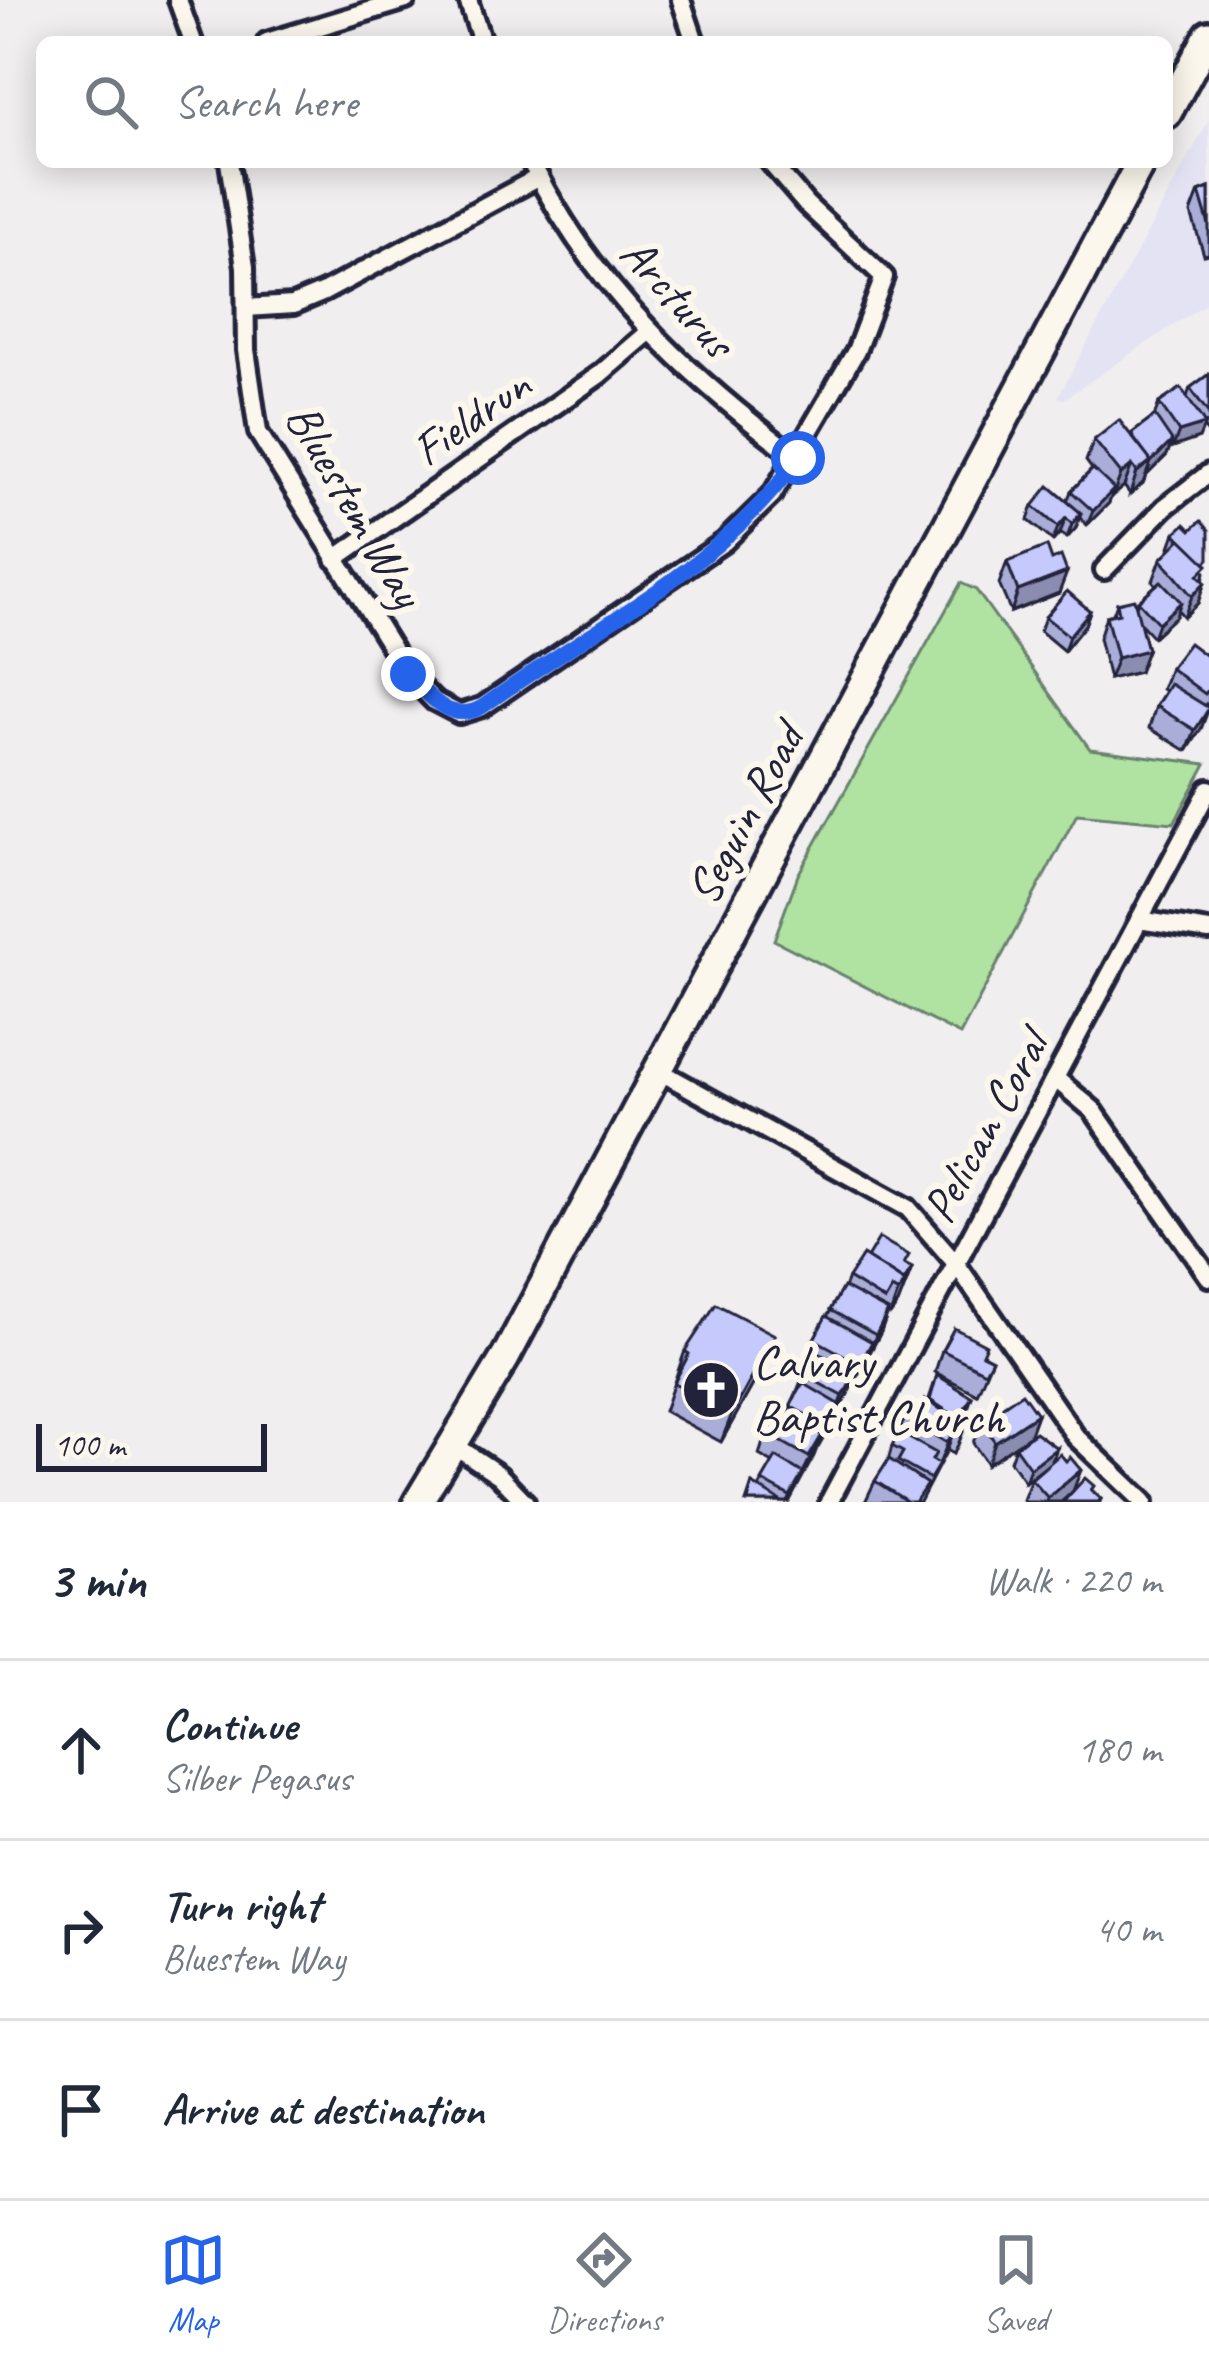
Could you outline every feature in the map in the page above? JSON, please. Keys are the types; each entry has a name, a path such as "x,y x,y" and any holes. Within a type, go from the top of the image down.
{"main road":[{"path":"1173,102 1209,35"},
{"name":"Seguin Road","path":"418,1502 454,1445 659,1071 1138,168"}],"street":[{"path":"178,0 191,36"},
{"path":"287,36 406,0"},
{"path":"468,0 480,36"},
{"path":"681,0 693,36"},
{"name":"Bluestem Way","path":"230,168 242,244 258,432 408,674 434,700 459,714 482,707 724,542 772,495 798,458"},
{"path":"775,168 806,204 884,277 856,351 798,458"},
{"path":"246,308 293,305 324,292 535,170"},
{"name":"Arcturus","path":"535,170 591,260 648,333 722,403 798,458"},
{"name":"Fieldrun","path":"334,559 599,375 648,333"},
{"path":"1104,570 1206,483"},
{"name":"Pelican Coral","path":"829,1502 1209,789"},
{"path":"1139,920 1209,931"},
{"path":"659,1071 883,1190 908,1208 955,1262 1076,1437 1144,1502"},
{"path":"1056,1079 1094,1110 1209,1276"},
{"path":"454,1445 500,1474 525,1502"}],"shaded area":[{"path":"1209,120 1209,301 1064,399 1058,397"}],"green space":[{"path":"961,583 976,590 1090,749 1206,764 1174,823 1077,814 960,1035 774,940 798,875"}],"building":[{"path":"1209,188 1209,225 1199,192"},
{"path":"1209,374 1209,414 1190,388"},
{"path":"1181,388 1205,424 1179,432 1159,403"},
{"path":"1155,416 1172,441 1151,462 1131,434"},
{"path":"1119,420 1151,461 1137,472 1132,465 1121,474 1094,440"},
{"path":"1093,469 1114,489 1093,511 1071,491"},
{"path":"1049,486 1081,513 1072,524 1066,518 1058,527 1033,506"},
{"path":"1201,521 1209,530 1205,563 1175,533 1185,524 1191,530"},
{"path":"1181,539 1208,565 1198,575 1205,582 1192,596 1161,559"},
{"path":"1047,546 1052,560 1061,556 1067,572 1018,591 1007,562"},
{"path":"1161,581 1181,602 1158,623 1138,601"},
{"path":"1067,591 1090,611 1069,636 1045,617"},
{"path":"1134,599 1147,650 1117,658 1106,616 1119,613 1117,603"},
{"path":"1189,643 1209,658 1205,694 1170,668"},
{"path":"1170,684 1209,708 1195,730 1156,706"},
{"path":"879,1238 909,1255 904,1264 912,1268 904,1281 867,1258"},
{"path":"863,1255 905,1282 898,1293 892,1289 885,1301 848,1278"},
{"path":"843,1287 888,1311 876,1335 830,1310"},
{"path":"716,1304 775,1335 732,1414 674,1383 689,1354 685,1351"},
{"path":"826,1316 872,1342 860,1364 814,1339"},
{"path":"954,1328 986,1345 982,1354 992,1359 985,1372 942,1350"},
{"path":"815,1351 856,1373 843,1396 802,1374"},
{"path":"937,1375 972,1397 958,1418 930,1400"},
{"path":"803,1383 839,1404 826,1426 790,1406"},
{"path":"1022,1393 1037,1414 995,1442 981,1421"},
{"path":"925,1400 966,1424 961,1433 955,1429 947,1443 905,1418 912,1406 920,1411"},
{"path":"779,1411 822,1435 809,1457 766,1433"},
{"path":"1035,1432 1057,1448 1030,1468 1015,1447"},
{"path":"900,1433 936,1453 932,1460 939,1464 930,1479 898,1461 903,1452 892,1446"},
{"path":"1060,1454 1066,1461 1070,1457 1081,1470 1048,1498 1031,1479"},
{"path":"776,1457 803,1473 790,1496 762,1481"},
{"path":"889,1459 927,1484 915,1502 875,1481"},
{"path":"1085,1478 1101,1499 1063,1502"},
{"path":"752,1484 782,1502 748,1502"}],"place":[{"name":"Calvary Baptist Church","path":"711,1390"}],"route":[{"path":"408,674 448,711 471,714 724,542 772,495 798,458"}]}
